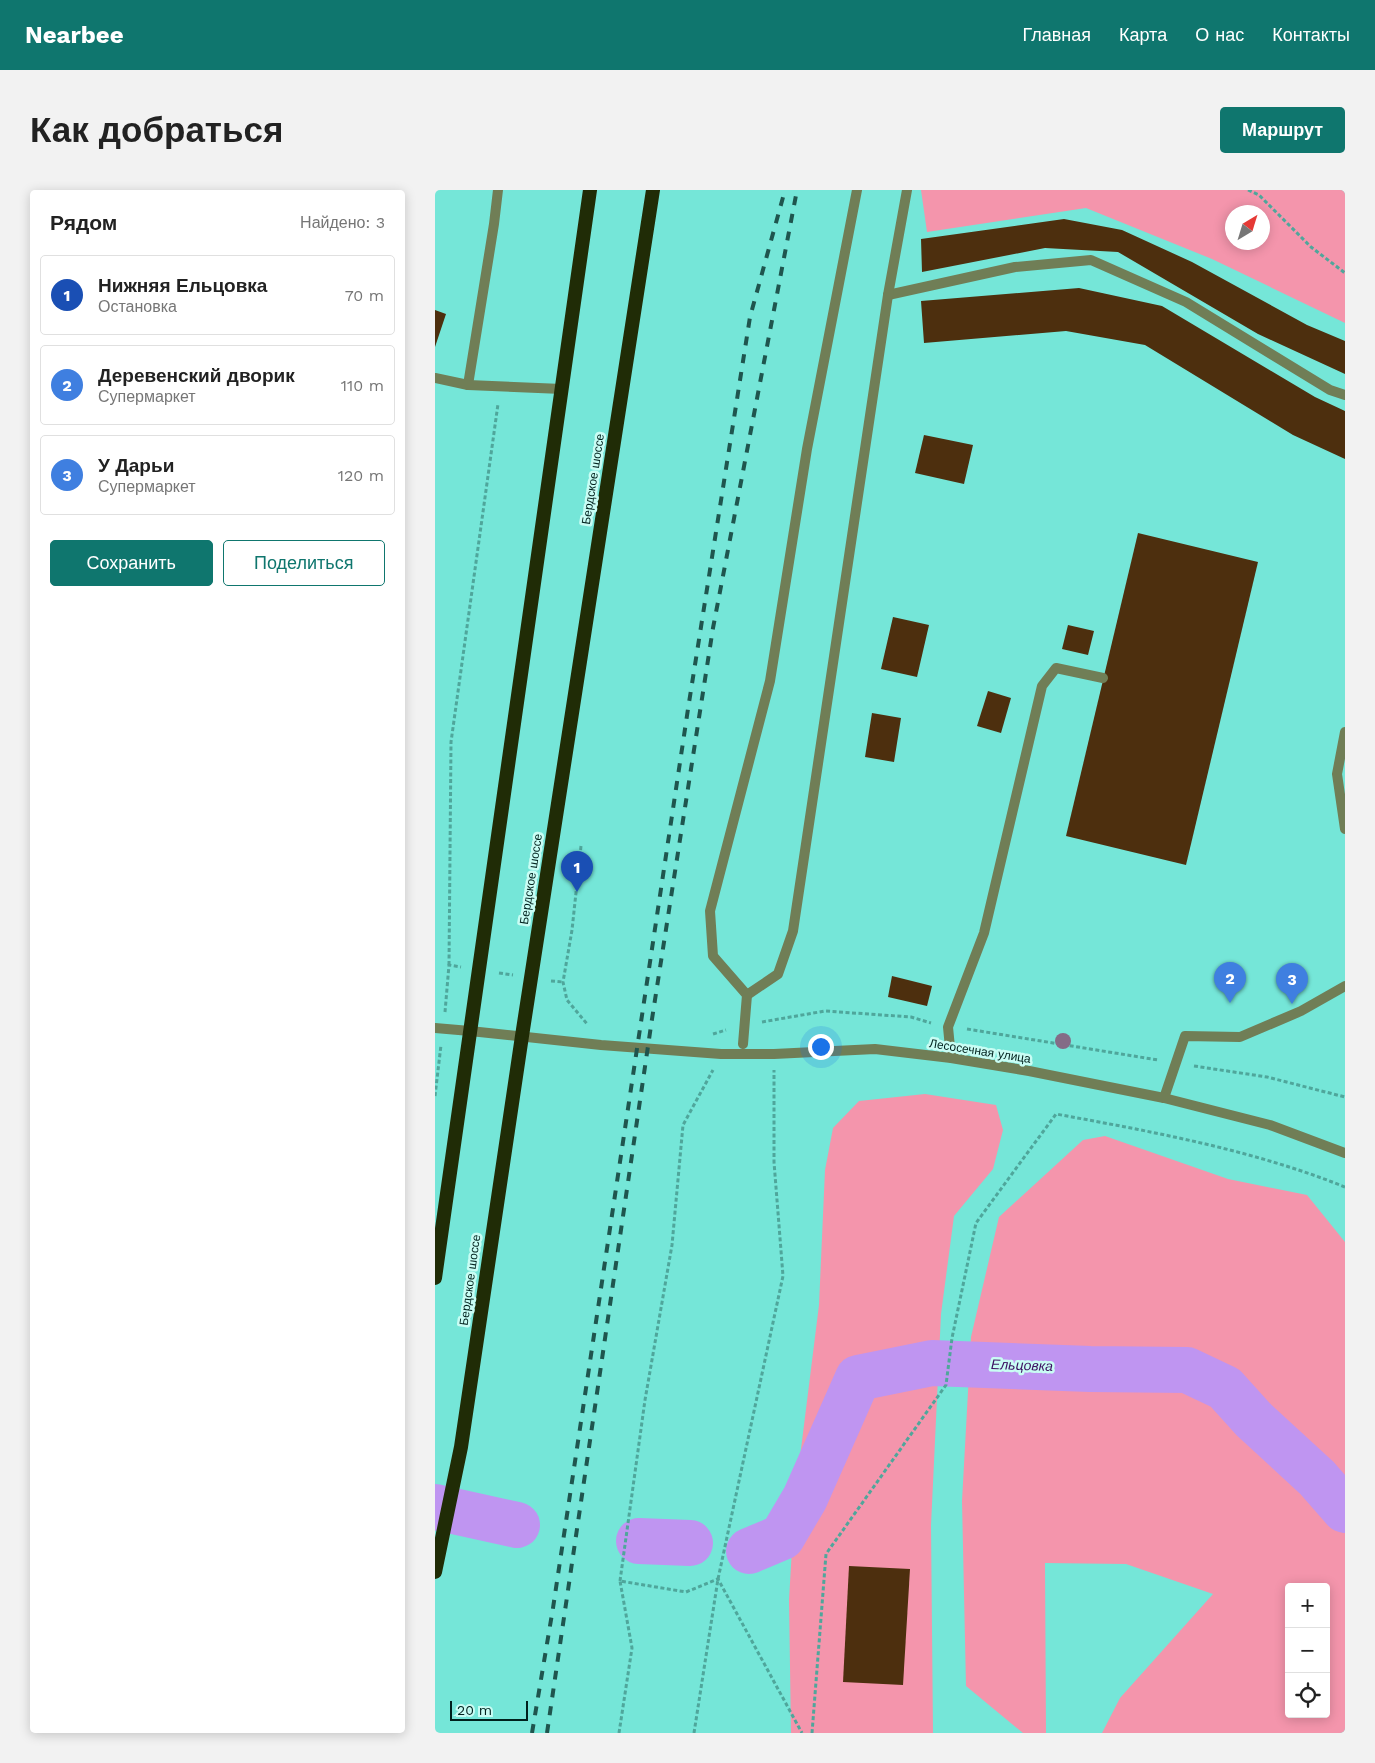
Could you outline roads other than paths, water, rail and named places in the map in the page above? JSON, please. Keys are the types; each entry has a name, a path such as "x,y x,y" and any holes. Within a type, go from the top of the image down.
{"highway":[{"path":"435,1278 590,190"},
{"name":"Бердское шоссе","path":"437,1565 461,1446 522,1036 653,190"}],"street":[{"path":"468,385 498,190"},
{"path":"743,1044 747,995 713,956 710,910 770,681 807,449 857,190"},
{"path":"747,995 778,974 793,931 889,295 907,190"},
{"path":"889,295 1015,267 1091,260 1186,302 1330,390 1345,395"},
{"path":"435,378 468,385 562,389"},
{"path":"951,1058 948,1027 984,933 1042,686 1056,668 1103,678"},
{"path":"1345,732 1337,774 1345,829"},
{"path":"1164,1098 1185,1036 1240,1037 1301,1011 1345,986"},
{"path":"435,1028 522,1036"},
{"name":"Лесосечная улица","path":"522,1036 601,1045 721,1054 773,1054 875,1049 951,1058 1029,1071 1164,1098 1270,1125 1345,1153"}],"waterway":[{"name":"Ельцовка","path":"749,1551 782,1537 805,1498 858,1378 932,1363 1090,1369 1187,1370 1225,1388 1253,1419 1317,1478 1345,1510"},
{"name":"Ельцовка","path":"435,1507 517,1525"},
{"name":"Ельцовка","path":"639,1541 690,1543"}],"railway":[{"path":"532,1733 553,1608 688,709 750,317 785,190"},
{"path":"547,1733 652,1019 713,628 797,190"}],"place":[{"name":"Нижняя Ельцовка","path":"577,892"},
{"name":"Деревенский дворик","path":"1230,1003"},
{"name":"У Дарьи","path":"1292,1004"}]}
